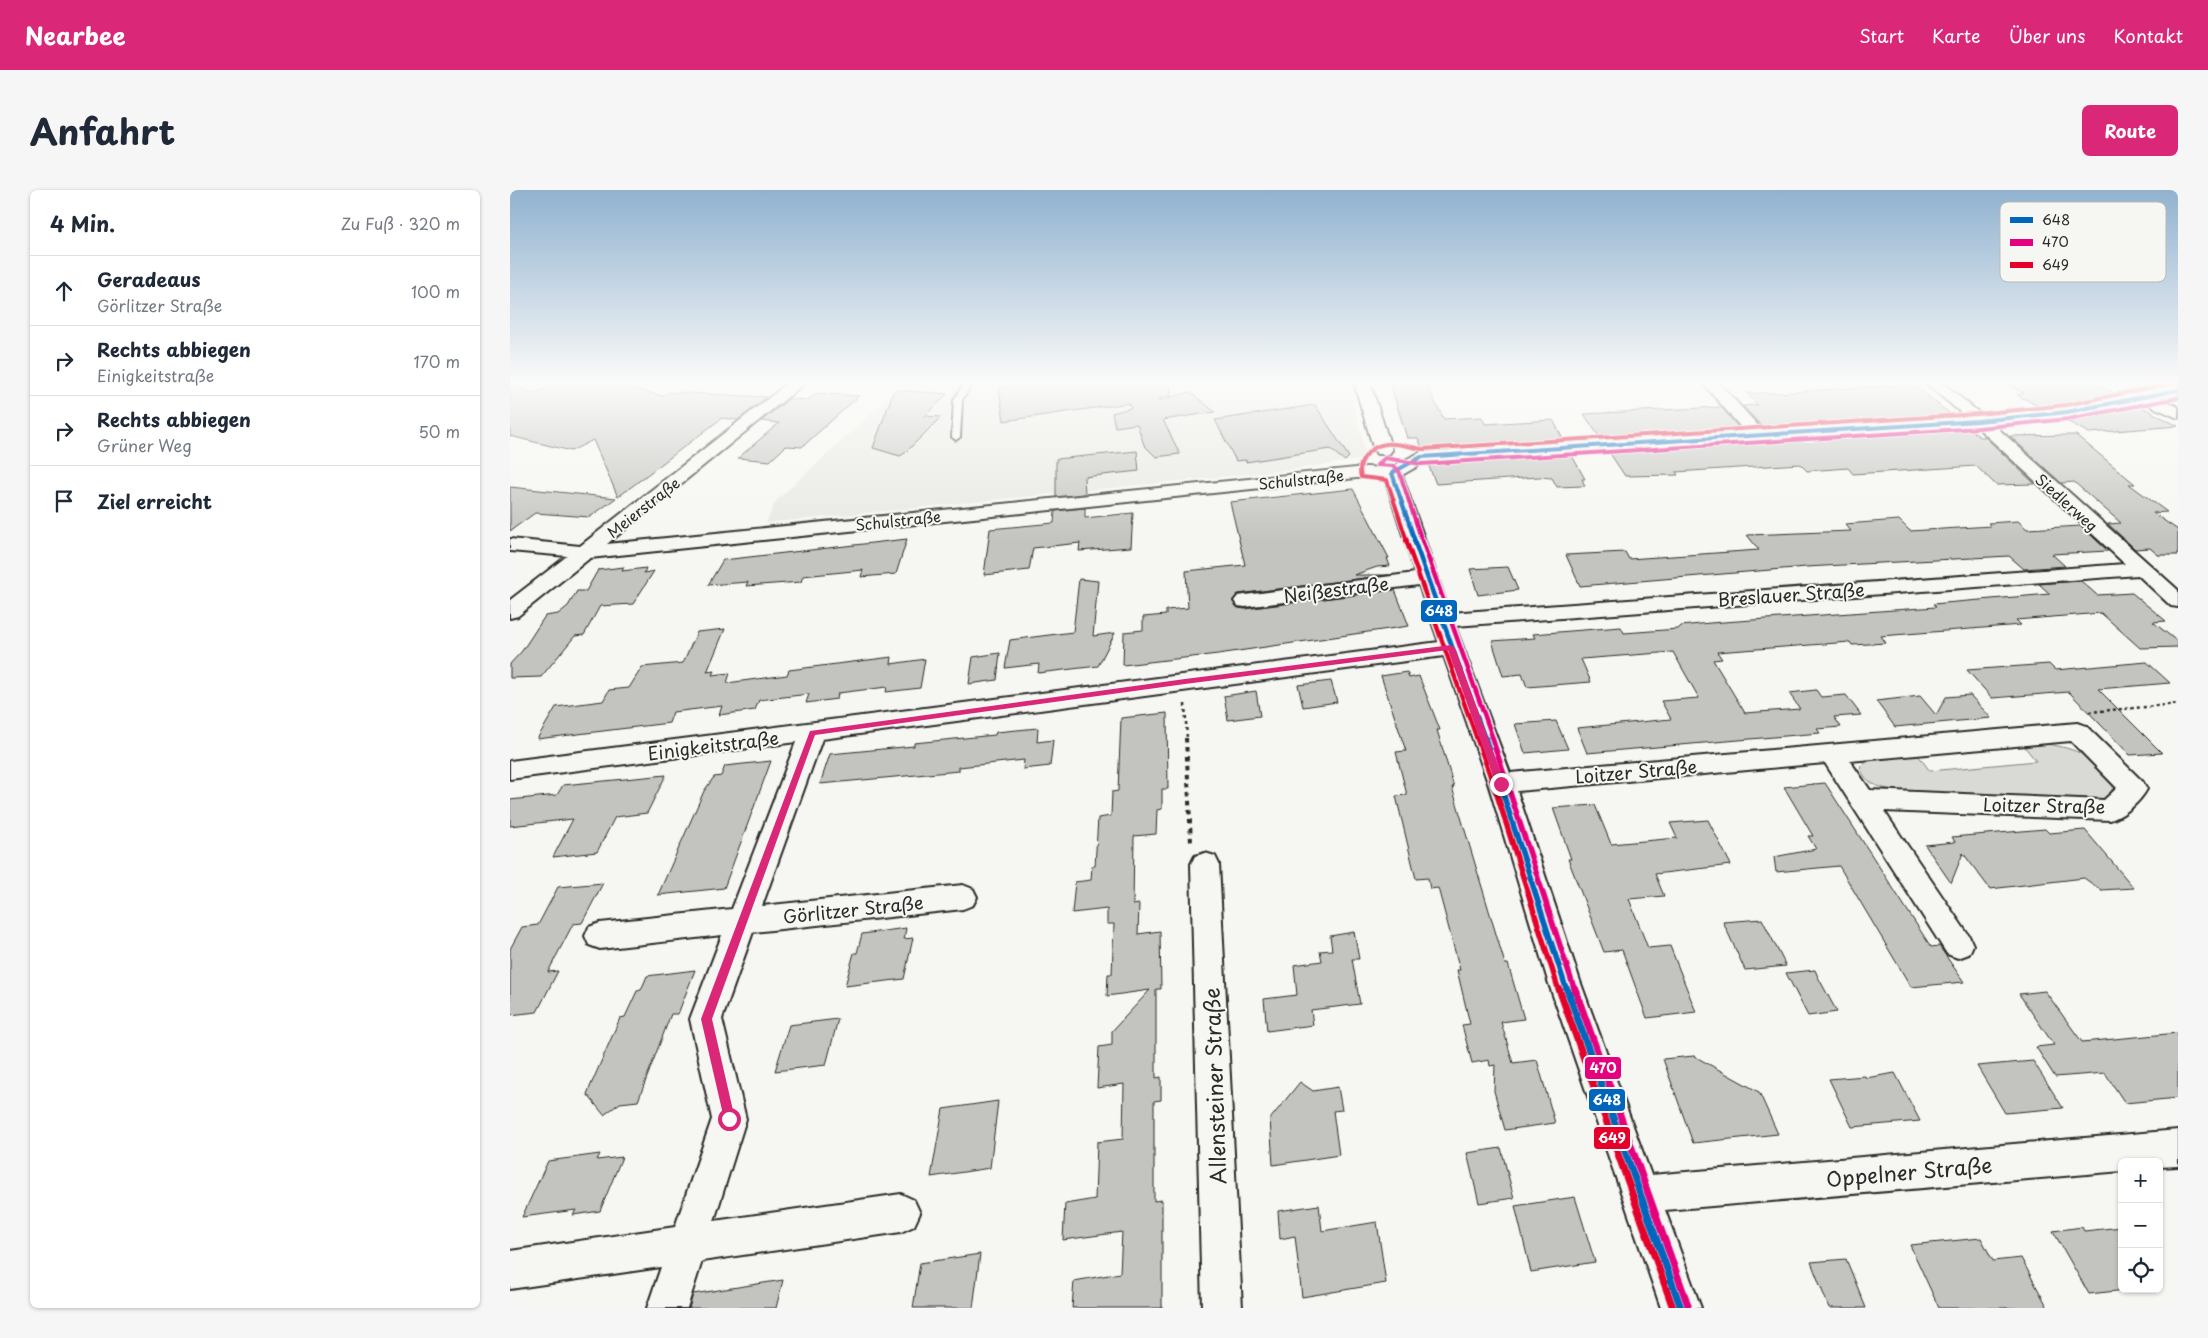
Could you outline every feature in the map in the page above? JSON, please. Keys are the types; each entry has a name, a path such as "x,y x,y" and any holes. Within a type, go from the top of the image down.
{"street":[{"name":"Meierstraße","path":"510,611 733,435"},
{"path":"1374,435 1381,465 1427,578 1501,784 1564,981 1681,1308"},
{"name":"Schulstraße","path":"510,545 586,552 1381,465 1420,457 1754,435"},
{"name":"Siedlerweg","path":"1994,435 2178,602"},
{"path":"1381,465 1397,451 1420,457"},
{"name":"Breslauer Straße","path":"1442,620 2141,569"},
{"name":"Neißestraße","path":"1245,601 1427,578"},
{"name":"Einigkeitstraße","path":"510,770 812,733 1185,681 1451,648"},
{"name":"Loitzer Straße","path":"1501,784 2077,732 2134,789 2110,810 1862,800"},
{"path":"667,1308 729,1119 706,1019 812,733"},
{"path":"1832,754 1958,945"},
{"name":"Allensteiner Straße","path":"1205,864 1222,1308"},
{"name":"Görlitzer Straße","path":"600,936 963,897"},
{"name":"Oppelner Straße","path":"1641,1194 2178,1148"},
{"path":"510,1270 901,1213"}],"path":[{"path":"1185,681 1191,847 1205,864"},
{"path":"2077,732 2069,714 2178,704"}],"shaded area":[{"path":"847,435 1361,435 1365,452 1359,460 1289,470 766,523 776,501"},
{"path":"2046,744 2067,748 2094,761 2113,786 2110,796 2102,801 1899,791 1881,787 1870,782 1860,767 1880,758 1918,755 1930,771 2036,761 2024,746"}],"building":[{"path":"699,435 618,497 593,440 571,451 510,436"},
{"path":"765,435 815,435 802,447 786,446 770,461 738,458"},
{"path":"878,435 923,435 900,456 873,448"},
{"path":"1141,435 1171,435 1180,454 1156,457 1144,445"},
{"path":"1223,435 1335,435 1349,457 1345,461 1330,449 1246,462 1246,460 1236,461"},
{"path":"1406,435 1561,435 1564,441 1423,450 1418,438 1407,438"},
{"path":"1598,435 1644,435 1600,438"},
{"path":"1861,435 1978,435 1985,437 2035,484 1996,485 1976,466 1853,474 1848,468 1807,471 1800,464 1676,472 1678,475 1625,476 1609,452"},
{"path":"2076,435 2135,484 2129,484 2167,512 2153,513 2178,530 2178,555 2158,555 2150,548 2135,549 2108,524 2121,523 2074,482 2061,483 2010,436"},
{"path":"1137,451 1139,471 1084,477 1085,494 1056,497 1056,459"},
{"path":"1571,454 1585,479 1582,479 1585,486 1557,487 1552,478 1539,477 1436,484 1428,464"},
{"path":"510,487 616,498 590,517 535,513 510,531"},
{"path":"1353,489 1389,558 1387,558 1390,566 1377,567 1354,575 1389,575 1238,594 1233,602 1238,608 1245,609 1395,590 1409,626 1218,654 1123,665 1124,632 1143,630 1143,617 1166,615 1166,610 1188,608 1186,571 1245,565 1230,502"},
{"path":"1085,508 1085,518 1133,513 1131,547 1079,551 1080,543 1033,548 1029,570 984,575 990,529 1054,523 1055,511"},
{"path":"1899,520 1910,531 1991,526 1988,523 2018,521 2027,529 2081,526 2108,551 2052,554 2065,566 2024,569 2009,556 1806,567 1580,586 1566,555 1625,552 1629,559 1759,550 1747,535 1851,531 1845,524"},
{"path":"907,539 896,574 861,577 863,570 803,576 801,582 746,586 748,582 708,585 723,560"},
{"path":"624,567 622,571 646,568 644,573 654,571 633,604 600,606 584,635 575,636 541,677 510,678 510,664 522,651 545,616 558,614 568,606 577,591 586,591 598,570"},
{"path":"1508,567 1518,590 1478,595 1470,569"},
{"path":"1079,579 1098,581 1093,636 1115,633 1098,666 1038,673 1039,664 1005,668 1010,640 1073,632"},
{"path":"2081,581 2097,595 2132,593 2166,621 2153,622 2178,642 2178,647 2140,648 2101,613 2016,620 2021,625 1881,636 1886,643 1852,645 1850,642 1717,652 1722,659 1713,660 1745,713 1800,709 1789,693 1816,690 1821,697 1846,695 1861,715 1834,717 1841,727 1817,729 1820,733 1587,753 1577,728 1671,719 1661,701 1699,698 1673,652 1581,659 1591,682 1527,687 1522,674 1503,676 1492,641 1535,638 1533,634 1621,627 1624,633 1678,629 1681,626 1710,623 1936,607 1933,604 2050,594 2039,584"},
{"path":"725,629 707,672 714,671 712,675 730,673 727,683 787,675 789,670 892,657 891,664 925,659 920,688 886,692 887,687 838,693 837,699 806,703 809,694 759,700 755,710 719,715 722,706 673,712 669,723 537,739 556,707 603,701 609,690 629,688 642,667 683,663 697,632"},
{"path":"1000,653 997,680 969,684 973,657"},
{"path":"2147,662 2170,683 2098,689 2162,753 2130,755 2069,692 1992,698 1967,670 2049,664 2055,670"},
{"path":"1407,672 1409,678 1419,676 1440,730 1437,730 1454,787 1452,787 1505,964 1508,964 1524,1019 1501,1022 1513,1063 1537,1060 1555,1123 1505,1130 1494,1091 1495,1065 1490,1066 1489,1060 1472,1063 1462,1025 1470,1024 1457,970 1460,970 1438,888 1430,889 1428,878 1416,879 1396,796 1407,795 1396,752 1406,751 1381,676"},
{"path":"1331,681 1337,702 1303,707 1298,685"},
{"path":"1256,691 1260,716 1228,720 1224,696"},
{"path":"1970,695 1991,718 1895,727 1876,701 1920,696 1936,715 1946,697"},
{"path":"1167,713 1168,789 1162,789 1162,809 1157,810 1156,834 1134,836 1133,905 1139,904 1138,934 1160,931 1161,989 1156,989 1156,1078 1161,1077 1161,1100 1154,1101 1154,1201 1162,1200 1162,1308 1072,1308 1074,1281 1120,1273 1122,1232 1063,1240 1065,1204 1095,1199 1097,1142 1123,1139 1124,1084 1097,1088 1099,1047 1112,1045 1112,1031 1150,990 1107,996 1108,974 1112,974 1114,924 1107,924 1107,909 1072,913 1075,882 1091,880 1092,866 1095,866 1098,818 1111,816 1112,792 1118,791 1121,718"},
{"path":"1556,721 1568,749 1525,753 1515,724"},
{"path":"1038,728 1037,742 1053,740 1050,766 1023,769 1024,760 959,767 959,771 820,784 830,754 914,746 914,743 995,735 996,732"},
{"path":"771,761 724,888 658,895 704,791 714,777 721,776 725,766"},
{"path":"666,775 647,813 615,817 597,852 553,857 573,819 510,826 510,800 557,795 563,785"},
{"path":"1825,783 1931,947 1939,946 1964,982 1911,987 1839,866 1776,872 1774,857 1816,849 1808,836 1813,836 1784,787"},
{"path":"1595,805 1611,844 1677,838 1670,823 1708,820 1731,865 1655,874 1664,896 1629,899 1648,948 1670,946 1696,1012 1647,1018 1622,950 1604,952 1568,859 1571,859 1553,808"},
{"path":"2045,829 2049,833 2085,830 2134,888 2101,890 2084,878 1990,889 1963,853 1951,883 1925,845 1955,842 1952,837"},
{"path":"603,883 582,923 573,924 548,972 558,971 537,1012 510,1015 510,949 522,927 538,925 558,887"},
{"path":"1762,919 1786,966 1745,970 1723,922"},
{"path":"906,928 904,939 913,938 904,979 845,986 854,953 857,953 862,934"},
{"path":"1354,932 1359,959 1352,959 1360,1004 1311,1010 1313,1025 1267,1031 1264,999 1297,995 1294,965 1322,961 1320,951 1332,950 1330,936"},
{"path":"695,970 678,1014 671,1014 638,1101 620,1103 604,1115 587,1094 620,1018 625,1017 637,991 641,990 647,976"},
{"path":"1815,970 1837,1012 1808,1016 1786,973"},
{"path":"2045,991 2082,1042 2178,1033 2178,1098 2125,1103 2105,1073 2055,1077 2036,1047 2054,1045 2019,994"},
{"path":"838,1019 826,1065 775,1071 789,1025"},
{"path":"1694,1056 1759,1092 1778,1134 1693,1143 1663,1059"},
{"path":"2033,1061 2063,1108 2005,1113 1977,1066"},
{"path":"1895,1073 1920,1121 1852,1127 1829,1079 1865,1076 1866,1078"},
{"path":"1300,1082 1313,1091 1338,1087 1342,1110 1333,1111 1339,1155 1273,1165 1270,1119"},
{"path":"998,1101 990,1168 931,1177 943,1109"},
{"path":"1501,1148 1514,1198 1479,1203 1467,1153"},
{"path":"600,1154 597,1160 622,1157 600,1211 573,1215 576,1210 522,1217 548,1161"},
{"path":"1575,1197 1595,1262 1531,1272 1515,1206"},
{"path":"1319,1205 1322,1231 1377,1222 1386,1283 1302,1297 1295,1236 1280,1239 1278,1211"},
{"path":"2082,1227 2084,1231 2118,1227 2118,1291 2089,1294 2053,1231"},
{"path":"1981,1238 1993,1261 2021,1258 2048,1308 1939,1308 1910,1245"},
{"path":"980,1254 973,1308 913,1308 920,1263"},
{"path":"1846,1259 1866,1308 1829,1308 1811,1262"},
{"path":"783,1280 776,1308 689,1308 693,1294"}],"transit line":[{"name":"649","path":"1641,435 1422,449 1383,443 1365,456 1359,472 1361,477 1365,479 1387,480 1420,581 1494,785 1557,984 1673,1308"},
{"name":"648","path":"1392,473 1421,457 1759,435"},
{"name":"470","path":"1688,1305 1571,979 1508,781 1434,576 1399,471 1394,466 1377,465 1385,458 1421,464 1868,435"},
{"name":"648","path":"1392,473 1427,578 1501,783 1564,981 1681,1308"}],"route":[{"path":"729,1119 706,1019 812,733 1185,681 1451,648 1501,784"}]}
